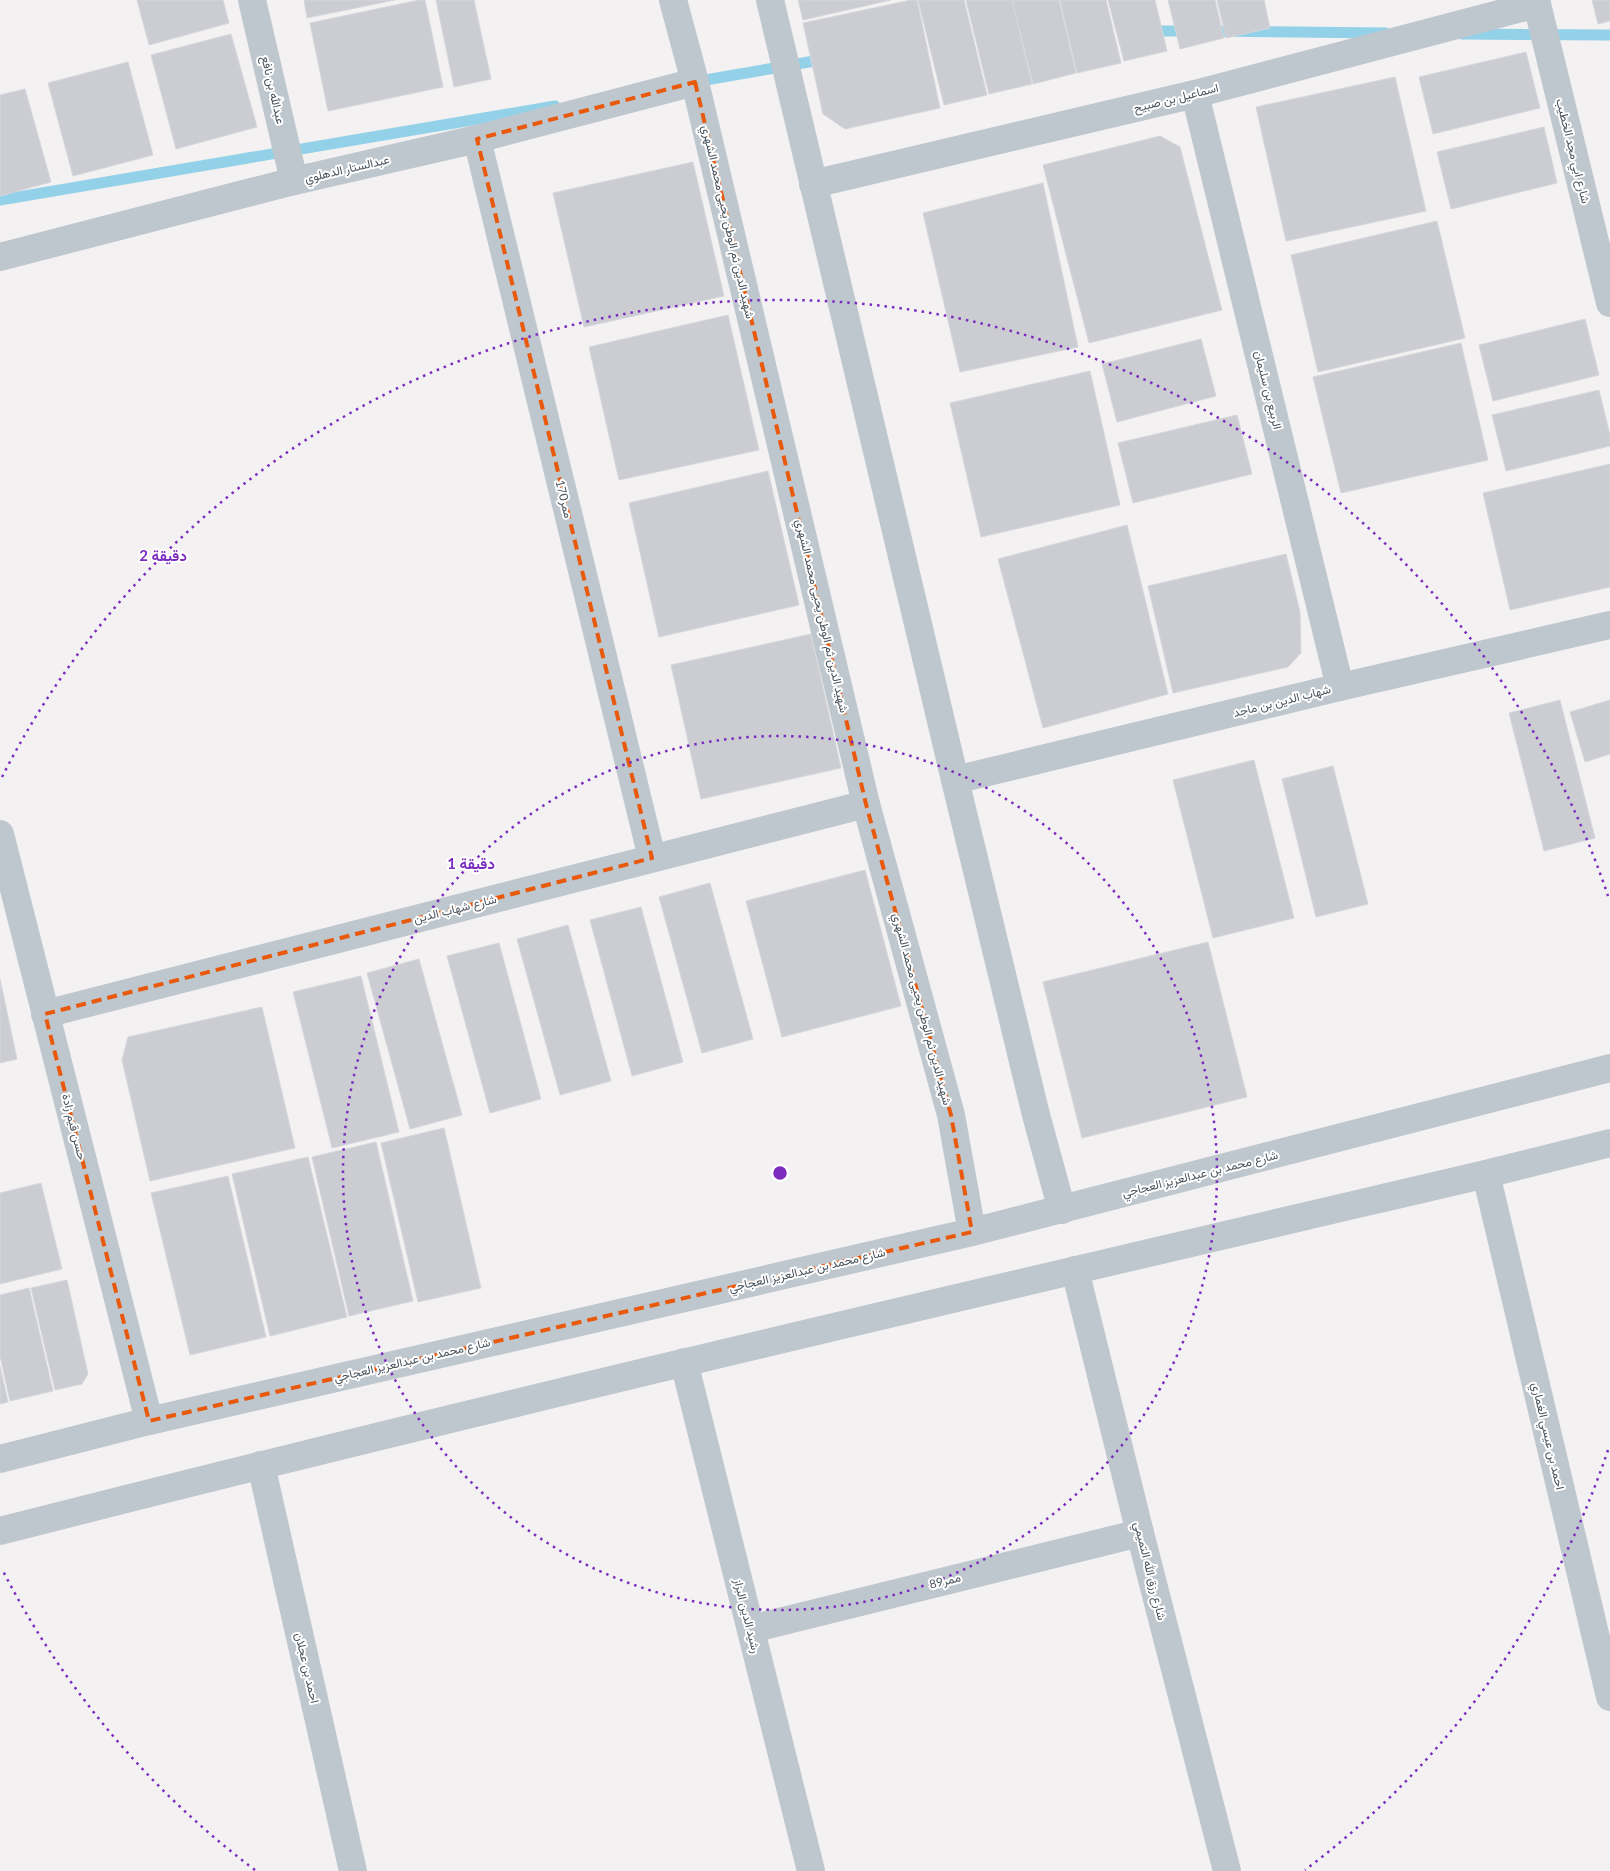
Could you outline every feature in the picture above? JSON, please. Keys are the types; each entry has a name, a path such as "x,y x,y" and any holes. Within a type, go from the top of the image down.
{"street":[{"name":"عبدالله بن نافع","path":"252,0 294,181"},
{"name":"شهيد الدين ثم الوطن يحيى محمد الشهري","path":"673,0 695,82 866,804 951,1115 972,1232"},
{"path":"770,0 954,780 1034,1106 1062,1210"},
{"name":"اسماعيل بن صبيح","path":"813,184 1195,94 1537,2"},
{"name":"شارع ابي مجد الخطيب","path":"1537,2 1610,302"},
{"name":"عبدالستار الدهلوي","path":"0,257 294,181 477,139 695,82"},
{"name":"الربيع بن سليمان","path":"1195,94 1340,686"},
{"name":"ممر170","path":"477,139 652,858"},
{"name":"شهاب الدين بن ماجد","path":"954,780 1340,686 1610,625"},
{"name":"شارع شهاب الدين","path":"45,1014 866,804"},
{"name":"حسن قيم زادة","path":"0,834 149,1421"},
{"name":"شارع محمد بن عبدالعزيز العجاجي","path":"0,1459 149,1421 972,1232 1610,1068"},
{"path":"0,1531 684,1362 1610,1144"},
{"name":"احمد بن عيسي الغماري","path":"1486,1174 1604,1640 1610,1697"},
{"name":"شارع رزق الله التميمي","path":"1075,1270 1140,1533 1228,1871"},
{"name":"رشيد الدين البزاز","path":"684,1362 811,1871"},
{"name":"احمد بن عجلان","path":"261,1465 353,1871"},
{"name":"ممر89","path":"751,1629 1140,1533"}],"highlighted area":[{"path":"695,82 866,804 951,1115 972,1232 149,1421 45,1014 652,858 477,139"}],"building":[{"path":"137,0 223,0 229,23 149,45"},
{"path":"304,0 395,0 307,18"},
{"path":"425,0 443,87 328,111 310,23"},
{"path":"436,0 474,0 491,79 454,87"},
{"path":"798,0 891,0 803,20"},
{"path":"917,0 940,108 845,129 823,114 803,23"},
{"path":"918,0 964,0 987,95 944,105"},
{"path":"966,0 1012,0 1032,84 989,94"},
{"path":"1012,0 1059,0 1076,73 1033,84"},
{"path":"1060,0 1106,0 1121,63 1077,73"},
{"path":"1108,0 1155,0 1167,51 1124,61"},
{"path":"1168,0 1215,0 1224,38 1180,49"},
{"path":"1217,0 1264,0 1270,28 1226,38"},
{"path":"1592,0 1610,0 1610,21 1598,24"},
{"path":"231,34 257,127 176,149 151,55"},
{"path":"1526,52 1540,108 1433,134 1419,77"},
{"path":"128,62 153,155 73,176 48,83"},
{"path":"1395,77 1426,211 1286,241 1256,107"},
{"path":"25,89 51,182 0,196 0,95"},
{"path":"1544,127 1557,183 1451,209 1437,152"},
{"path":"1160,136 1180,147 1222,310 1089,343 1043,165"},
{"path":"693,162 724,296 584,327 553,193"},
{"path":"1043,183 1078,347 960,372 923,213"},
{"path":"1437,221 1465,338 1318,372 1291,255"},
{"path":"728,315 759,450 619,480 589,347"},
{"path":"1585,319 1599,375 1493,401 1479,345"},
{"path":"1201,339 1216,396 1117,422 1102,364"},
{"path":"1461,343 1488,460 1341,493 1313,377"},
{"path":"1090,371 1120,505 981,537 950,403"},
{"path":"1599,390 1610,435 1610,446 1506,471 1492,415"},
{"path":"1237,415 1252,474 1133,503 1118,443"},
{"path":"1610,464 1610,587 1510,610 1483,493"},
{"path":"768,471 799,605 659,637 629,503"},
{"path":"1127,525 1168,694 1043,728 998,559"},
{"path":"1286,554 1300,612 1301,653 1288,667 1173,693 1148,586"},
{"path":"811,634 841,768 701,799 671,665"},
{"path":"1560,700 1595,838 1544,851 1509,713"},
{"path":"1610,700 1610,754 1585,762 1570,712"},
{"path":"1254,760 1294,918 1213,938 1173,780"},
{"path":"1333,766 1368,904 1316,917 1282,779"},
{"path":"865,870 901,1006 782,1037 746,901"},
{"path":"710,883 753,1039 702,1053 659,897"},
{"path":"641,907 683,1062 632,1076 590,920"},
{"path":"568,925 611,1081 560,1095 517,939"},
{"path":"1208,942 1247,1097 1082,1138 1043,982"},
{"path":"499,943 541,1099 490,1113 447,956"},
{"path":"419,959 462,1115 410,1129 367,973"},
{"path":"361,976 399,1132 332,1148 293,992"},
{"path":"0,979 17,1059 0,1063"},
{"path":"262,1007 295,1148 150,1181 122,1060 128,1037"},
{"path":"444,1128 481,1288 418,1302 381,1143"},
{"path":"376,1142 413,1301 349,1316 312,1157"},
{"path":"308,1157 347,1317 270,1336 232,1174"},
{"path":"228,1176 266,1337 190,1355 151,1193"},
{"path":"41,1183 62,1269 0,1284 0,1193"},
{"path":"67,1280 88,1374 82,1384 55,1390 31,1288"},
{"path":"29,1288 53,1391 10,1401 0,1356 0,1295"},
{"path":"0,1366 8,1402 0,1404"}],"waterway":[{"path":"1147,31 1191,31"},
{"path":"1207,31 1386,33"},
{"path":"1462,34 1610,35"},
{"path":"694,82 826,59"},
{"path":"0,200 555,106"}]}
